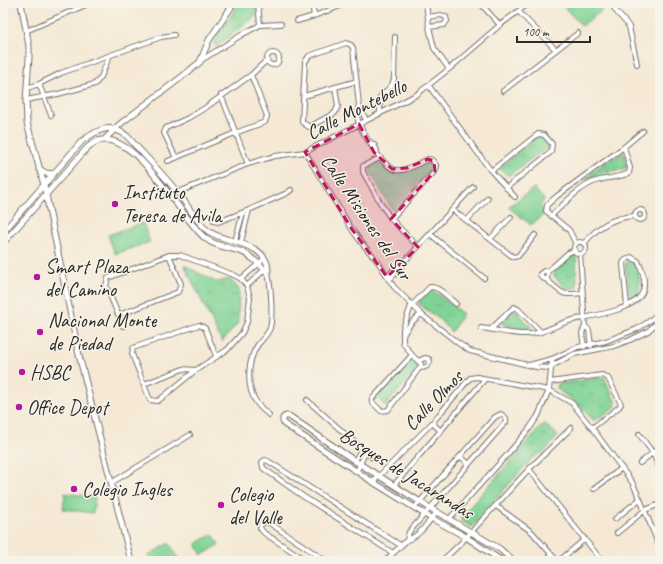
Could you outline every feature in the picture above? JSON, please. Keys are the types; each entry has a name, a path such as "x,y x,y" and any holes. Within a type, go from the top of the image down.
{"street":[{"path":"21,3 29,58 26,100 27,123 44,185 79,355 131,561"},
{"path":"26,32 90,3"},
{"path":"200,62 209,40 234,3"},
{"path":"258,3 260,25"},
{"path":"312,3 314,16"},
{"path":"298,21 348,3"},
{"path":"426,3 429,27 434,48 449,69"},
{"path":"480,3 500,25"},
{"name":"Calle Montebello","path":"171,195 248,164 275,156 305,152 416,95 429,86 500,25 529,3"},
{"path":"612,3 614,8 627,22 637,64"},
{"path":"518,11 556,50"},
{"path":"428,17 443,15 446,17 447,21 444,25 429,27"},
{"path":"104,140 114,129 200,62 243,34 260,25 281,24"},
{"path":"503,91 578,33"},
{"path":"27,88 61,73 109,57 161,37 174,36"},
{"path":"380,114 380,97 392,85 394,80 395,37"},
{"path":"335,88 338,106 336,111 309,127 302,122 305,62 307,57 346,43 349,43 353,48 359,105 366,120"},
{"path":"26,100 58,94 95,84 101,77 109,57"},
{"path":"176,158 164,130 195,114 251,75 267,60"},
{"path":"168,161 265,122 267,116 251,75"},
{"path":"304,96 356,81"},
{"path":"39,84 51,115"},
{"path":"429,86 492,171 515,198"},
{"path":"221,95 248,164"},
{"path":"359,105 356,115 360,124 369,141 377,150 379,156 389,167 399,170 430,159 436,165 435,171 390,219"},
{"path":"3,232 82,142 103,129 114,129 127,136 178,192 204,228 219,237 241,242 255,250 264,259 271,284 271,323 269,330 254,351 250,366 250,374 252,394 261,408 269,415"},
{"path":"575,250 574,246 576,244 569,230 546,211 547,205 643,131"},
{"path":"492,171 537,134 544,135 552,144 551,152 506,188"},
{"path":"3,244 88,147 104,140 121,144 128,148 148,168 205,238 217,246 241,251 267,270"},
{"path":"552,216 581,189 595,181 625,176 629,173 630,168 624,147"},
{"name":"Calle Misiones del Sur","path":"305,152 360,242 378,262 388,279 411,306 470,351 542,368 552,367"},
{"path":"379,156 365,164 362,168 363,172 390,219 418,247"},
{"path":"39,169 46,173 53,174"},
{"path":"576,182 581,189"},
{"path":"388,279 400,269 404,262 473,187"},
{"path":"214,221 218,222 243,213 288,193 291,190"},
{"path":"467,220 488,198"},
{"path":"241,242 249,210"},
{"path":"453,210 513,257 518,256 535,235"},
{"path":"235,241 243,213"},
{"path":"584,244 591,235 608,222 624,217 635,216"},
{"path":"490,239 511,217"},
{"path":"430,234 484,278"},
{"path":"576,244 581,242 584,244"},
{"path":"580,254 584,253 586,249 584,244"},
{"path":"575,250 580,254 585,326 582,333 584,352"},
{"path":"575,250 568,253 548,271 547,280 564,294 569,295 583,293"},
{"path":"119,315 178,292 181,284 169,256"},
{"path":"122,326 119,315 106,286 108,278 169,256 185,256 210,267 234,275 241,279 247,286 250,298 247,322 242,333 227,350 196,370 158,401 150,400 132,354 133,348 199,325 205,328 216,356"},
{"path":"481,328 530,334 541,332 566,322 627,306 637,300 642,294 644,286 642,272 638,261 631,257 624,261 623,264 627,306"},
{"path":"241,279 264,259"},
{"path":"247,286 267,270"},
{"path":"420,368 421,365 403,343 402,335 411,306 432,286 456,304"},
{"path":"491,329 514,307 518,309 541,332"},
{"name":"Calle Misiones del Sur","path":"529,365 552,359 568,350 583,345 606,341 637,329 660,312"},
{"path":"402,335 411,323 421,314"},
{"path":"406,319 411,323"},
{"path":"552,367 565,358 592,350 614,346 634,339 648,331 660,320"},
{"path":"585,326 589,330 592,350"},
{"path":"412,355 373,397 372,402 381,411 388,410 420,368 426,367 430,362 429,359 425,358 418,361"},
{"path":"449,519 529,429 542,407 549,390 552,359"},
{"path":"144,384 183,369 196,370"},
{"path":"550,382 602,375 608,378 620,404 619,407 592,428"},
{"name":"Calle Olmos","path":"374,482 432,423 470,378 477,377 485,379 394,484"},
{"path":"485,379 549,390 572,403 632,482 660,548"},
{"path":"307,400 371,457"},
{"path":"407,540 409,532 506,422 507,419 504,415 499,414 495,417 414,508"},
{"name":"Bosques de Jacarandas","path":"323,449 284,424 283,418 289,416 355,461 394,484 436,512 471,531 506,553 513,561"},
{"path":"432,423 441,431"},
{"path":"442,561 496,506 529,469 571,428"},
{"path":"639,434 653,453 660,470"},
{"path":"111,483 190,435"},
{"path":"327,442 323,449 414,508 466,537 502,561"},
{"path":"640,463 660,447"},
{"path":"355,461 361,449"},
{"path":"357,471 366,453"},
{"path":"461,457 469,464"},
{"path":"393,553 346,524 262,468 262,462 265,460 268,461 400,545"},
{"path":"594,489 622,468"},
{"path":"529,469 602,561"},
{"path":"304,496 309,488"},
{"path":"615,519 640,499"},
{"path":"617,533 645,510 660,504"},
{"path":"496,506 532,532 558,561 585,539"},
{"path":"385,561 400,545 419,533 436,512"},
{"path":"346,524 352,515"},
{"path":"312,552 307,561 264,533 260,528 261,524 268,522 326,561"}],"highlighted area":[{"path":"359,124 374,152 392,169 407,168 428,159 434,161 435,171 391,219 418,247 387,277 351,228 305,152"}],"green space":[{"path":"240,3 255,3 257,12 255,17 217,46 213,44 214,40"},
{"path":"560,3 607,3 600,12 582,26"},
{"path":"539,135 549,146 508,176 499,168"},
{"path":"624,153 627,168 601,173 585,181 597,168"},
{"path":"431,161 433,168 392,210 370,171 372,166 379,162 389,171 400,173"},
{"path":"534,188 544,200 540,206 544,214 531,225 508,207"},
{"path":"143,223 150,242 115,254 108,235"},
{"path":"574,254 576,257 577,287 567,290 554,276 553,269 570,255"},
{"path":"630,258 634,260 636,264 639,281 638,293 633,296 630,295 625,263"},
{"path":"184,265 216,282 230,279 239,289 238,323 222,342"},
{"path":"431,289 463,314 451,332 439,319 418,303"},
{"path":"515,309 531,327 529,331 501,323"},
{"path":"413,358 421,365 385,406 377,397"},
{"path":"604,377 616,403 615,407 596,420 593,420 582,408 557,389 558,384"},
{"path":"544,423 558,436 545,451 533,457 472,527 461,521 461,517"},
{"path":"65,493 95,497 93,513 63,509"},
{"path":"213,534 219,545 202,555 196,544"},
{"path":"169,543 178,558 172,561 151,561 148,556"}],"place":[{"name":"Instituto Teresa de Avila","path":"115,204"},
{"name":"Smart Plaza del Camino","path":"37,277"},
{"name":"Nacional Monte de Piedad","path":"40,332"},
{"name":"HSBC","path":"22,372"},
{"name":"Office Depot","path":"19,407"},
{"name":"Colegio Ingles","path":"74,489"},
{"name":"Colegio del Valle","path":"221,505"}]}
